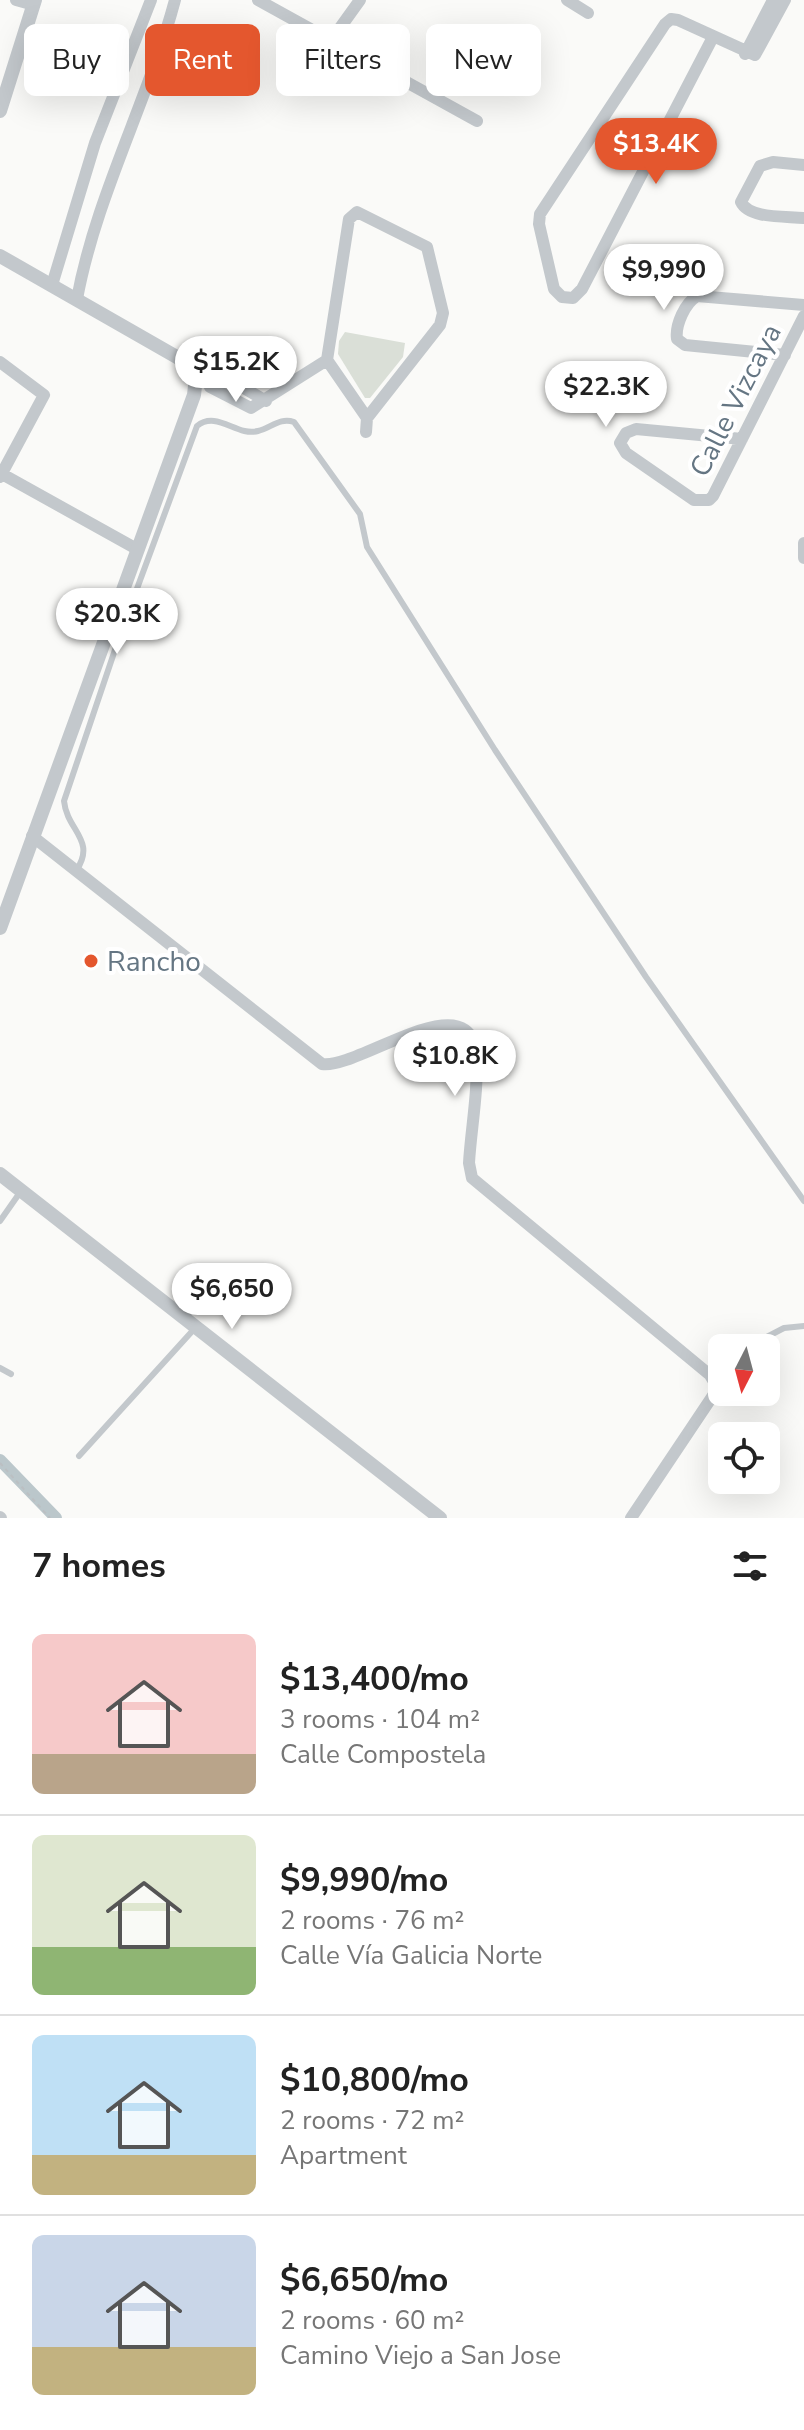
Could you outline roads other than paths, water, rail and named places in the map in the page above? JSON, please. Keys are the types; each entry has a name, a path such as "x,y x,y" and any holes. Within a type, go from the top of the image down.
{"street":[{"path":"0,111 34,2 16,0"},
{"path":"52,285 85,173 151,0"},
{"path":"77,299 111,181 164,41 175,0"},
{"path":"258,0 304,24"},
{"path":"343,24 360,0"},
{"path":"567,0 588,13"},
{"path":"713,37 582,289 573,298 562,297 554,289 539,224 542,209 668,21 678,20 713,37 745,54 757,53 773,0"},
{"path":"768,22 785,0"},
{"path":"410,83 477,121"},
{"path":"804,165 765,163 756,170 741,197 743,207 759,213 804,218"},
{"path":"85,173 111,181"},
{"path":"201,377 218,373 266,401 327,360 349,219 352,214 363,213 427,247 443,313 440,325 367,425 327,360"},
{"path":"0,256 182,360 201,377"},
{"path":"785,355 692,346 677,339 676,329 693,297 704,295 804,305"},
{"name":"Calle Vizcaya","path":"742,439 630,430 620,440 620,447 694,500 705,501 713,496 785,355 804,316"},
{"path":"0,362 44,395 1,476 135,548"},
{"path":"0,928 135,548 201,377"},
{"path":"804,543 804,558"},
{"path":"32,836 322,1064 345,1063 435,1024 454,1025 469,1037 476,1055 469,1163 476,1184 708,1373"},
{"path":"0,1174 440,1518"},
{"path":"631,1518 709,1406"}],"lane":[{"path":"76,871 84,860 85,847 64,801 121,632 197,426 212,420 257,432 282,421 294,422 360,514 367,547 495,750 646,977 804,1201"},
{"path":"0,1221 21,1191"},
{"path":"772,1334 784,1328 804,1326"},
{"path":"79,1456 196,1327"},
{"path":"0,1368 11,1374"}],"waterway":[{"path":"0,1460 56,1518"}],"place":[{"name":"Rancho","path":"91,961"}]}
